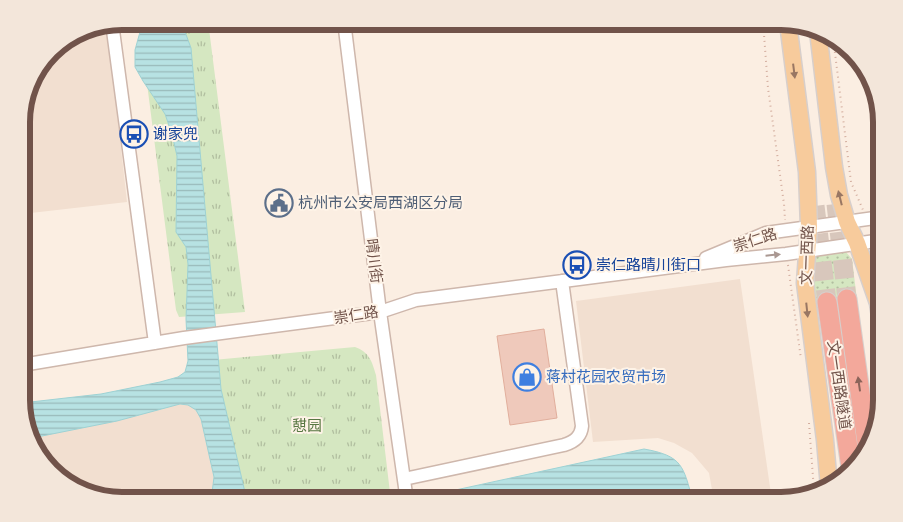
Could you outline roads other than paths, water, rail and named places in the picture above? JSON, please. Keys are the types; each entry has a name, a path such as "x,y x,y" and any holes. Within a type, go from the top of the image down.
{"highway":[{"name":"文一西路隧道","path":"847,299 866,435"},
{"name":"文一西路隧道","path":"828,302 850,461"}],"main road":[{"name":"文一西路","path":"789,31 807,172 809,227 805,283 828,478"},
{"path":"819,38 839,195 847,222 857,243 873,289"}],"street":[{"name":"晴川街","path":"345,30 380,312 406,492"},
{"path":"113,31 155,343"},
{"name":"崇仁路","path":"690,264 766,233 873,218"},
{"name":"崇仁路","path":"30,364 184,338 380,312 416,300 873,241"},
{"path":"404,479 564,445 573,442 577,438 582,426 562,281"}],"water":[{"path":"141,30 184,30 191,48 221,389 245,492 212,492 214,477 201,419 196,410 188,405 180,404 117,421 38,437 33,424 30,402 101,394 160,382 178,377 185,372 188,361 186,319 188,264 186,247 176,232 177,156 165,114 135,67 135,50"},
{"path":"644,449 667,455 674,459 683,471 691,492 448,492"}],"tunnel":[{"path":"836,204 847,299"},
{"path":"815,206 827,302"}],"place":[{"name":"谢家兜","path":"134,134"},
{"name":"杭州市公安局西湖区分局","path":"279,203"},
{"name":"崇仁路晴川街口","path":"577,265"},
{"name":"蒋村花园农贸市场","path":"527,377"}],"park label":[{"name":"憇园","path":"307,426"}]}
